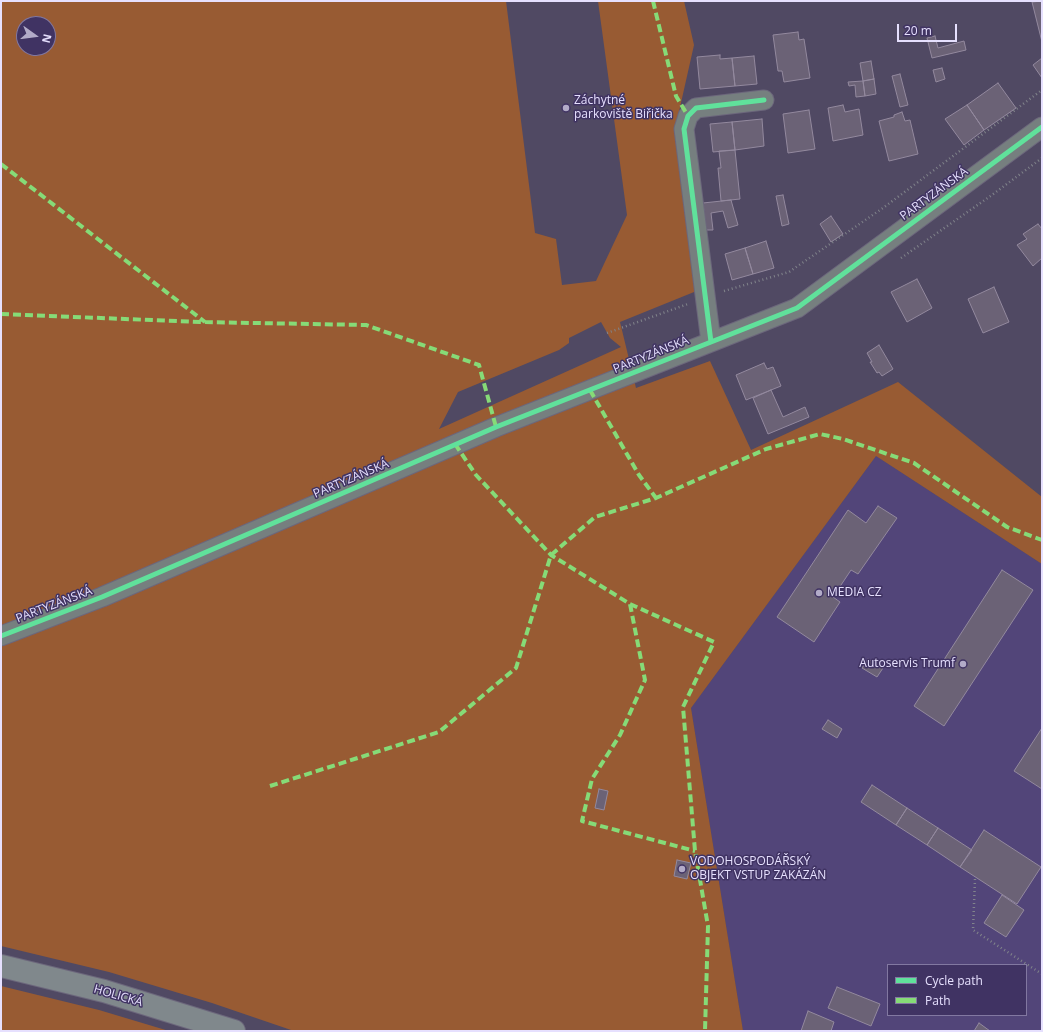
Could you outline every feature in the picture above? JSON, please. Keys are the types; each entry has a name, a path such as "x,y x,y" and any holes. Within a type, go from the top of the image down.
{"main road":[{"name":"HOLICKÁ","path":"1,966 104,991 234,1031"}],"street":[{"path":"711,342 713,295 684,129 688,116 696,108 764,100"},
{"name":"PARTYZÁNSKÁ","path":"1,636 102,597 496,427 797,308 1042,127"}],"path":[{"path":"607,333 713,295 789,272 883,208 1042,90"},
{"path":"901,258 992,195 1042,158"},
{"path":"975,879 973,930 1026,964"},
{"path":"1027,964 1042,974"}],"shaded area":[{"path":"1,1 506,1 535,233 556,239 562,285 596,281 627,215 598,1 684,1 694,45 676,125 699,290 620,322 636,388 710,361 751,450 898,382 1042,497 1042,564 876,456 691,708 743,1031 294,1031 212,1003 109,972 1,946","holes":["601,322 610,338 621,347 439,429 458,392 559,350 569,343 569,338"]},
{"path":"876,456 1042,564 1042,1031 743,1031 691,708"},
{"path":"1,986 99,1010 169,1031 1,1031"}],"building":[{"path":"1042,1 1042,42 1032,2"},
{"path":"798,32 799,40 804,39 810,78 784,82 782,71 778,71 773,35"},
{"path":"935,36 938,48 964,41 966,50 932,58 927,38"},
{"path":"720,55 720,59 732,58 735,86 700,89 697,57"},
{"path":"754,56 757,84 735,86 732,58"},
{"path":"1042,58 1042,78 1033,65"},
{"path":"871,61 874,79 863,81 860,63"},
{"path":"942,68 945,79 936,82 933,70"},
{"path":"900,74 908,105 900,107 892,76"},
{"path":"874,79 876,94 865,96 863,81"},
{"path":"863,81 865,96 856,97 855,85 849,86 848,82"},
{"path":"998,83 1016,108 984,130 967,105"},
{"path":"843,105 845,112 859,109 863,135 833,141 828,108"},
{"path":"967,105 984,130 964,145 945,119"},
{"path":"809,110 815,149 788,153 783,114"},
{"path":"902,112 905,121 910,120 918,154 889,161 879,121 894,117 894,115"},
{"path":"762,119 764,146 735,150 732,122"},
{"path":"732,122 735,150 713,152 710,124"},
{"path":"735,150 740,199 721,201 718,168 721,168 719,151"},
{"path":"783,195 789,224 782,226 776,196"},
{"path":"731,200 738,225 728,228 723,211 711,213 713,230 706,230 703,203"},
{"path":"831,216 843,234 831,242 820,224"},
{"path":"1038,224 1042,229 1042,258 1033,266 1017,245 1027,239 1023,234"},
{"path":"766,241 774,268 753,274 745,248"},
{"path":"745,248 753,274 732,280 725,254"},
{"path":"917,279 932,308 907,322 891,292"},
{"path":"994,287 1009,322 983,333 968,299"},
{"path":"879,345 893,369 882,376 879,372 877,373 870,362 872,362 867,353"},
{"path":"764,363 767,369 773,367 781,386 746,400 736,375"},
{"path":"771,390 783,417 805,407 809,417 768,434 753,398"},
{"path":"878,506 897,518 858,574 851,570 833,597 840,602 814,642 777,617 848,510 866,523"},
{"path":"1002,570 1033,590 944,726 914,706"},
{"path":"868,659 883,668 877,677 862,668"},
{"path":"828,720 842,729 837,738 822,729"},
{"path":"1042,728 1042,789 1014,771"},
{"path":"872,785 907,808 896,825 861,802"},
{"path":"599,789 608,791 604,810 595,808"},
{"path":"907,808 938,828 927,845 896,825"},
{"path":"938,828 972,850 960,867 927,845"},
{"path":"984,830 1041,867 1017,904 960,867"},
{"name":"VODOHOSPODÁŘSKÝ OBJEKT VSTUP ZAKÁZÁN","path":"677,860 691,863 687,879 674,876"},
{"path":"1002,895 1024,910 1006,937 984,923"},
{"path":"837,987 880,1004 871,1026 828,1008"},
{"path":"808,1011 834,1022 831,1031 801,1031"},
{"path":"979,1023 990,1031 974,1031"}],"marked path":[{"path":"653,1 676,96 688,116"},
{"path":"1,164 205,322"},
{"path":"1,314 200,322 366,325 479,365 496,427"},
{"path":"590,390 639,475 656,498"},
{"path":"270,786 439,732 516,668 551,555 595,517 656,498 766,449 820,434 843,439 914,463 1007,527 1042,540"},
{"path":"455,444 476,475 551,555 630,604 714,642 683,707 695,851 708,926 705,1031"},
{"path":"630,604 645,680 620,735 592,779 582,821 695,851"}],"cycle path":[{"path":"711,342 684,129 688,116 696,108 764,100"},
{"path":"1,636 102,597 496,427 797,308 1042,127"}],"place":[{"name":"Záchytné parkoviště Biřička","path":"566,108"},
{"name":"MEDIA CZ","path":"819,593"},
{"name":"Autoservis Trumf","path":"963,664"},
{"name":"VODOHOSPODÁŘSKÝ OBJEKT VSTUP ZAKÁZÁN","path":"682,869"}]}
